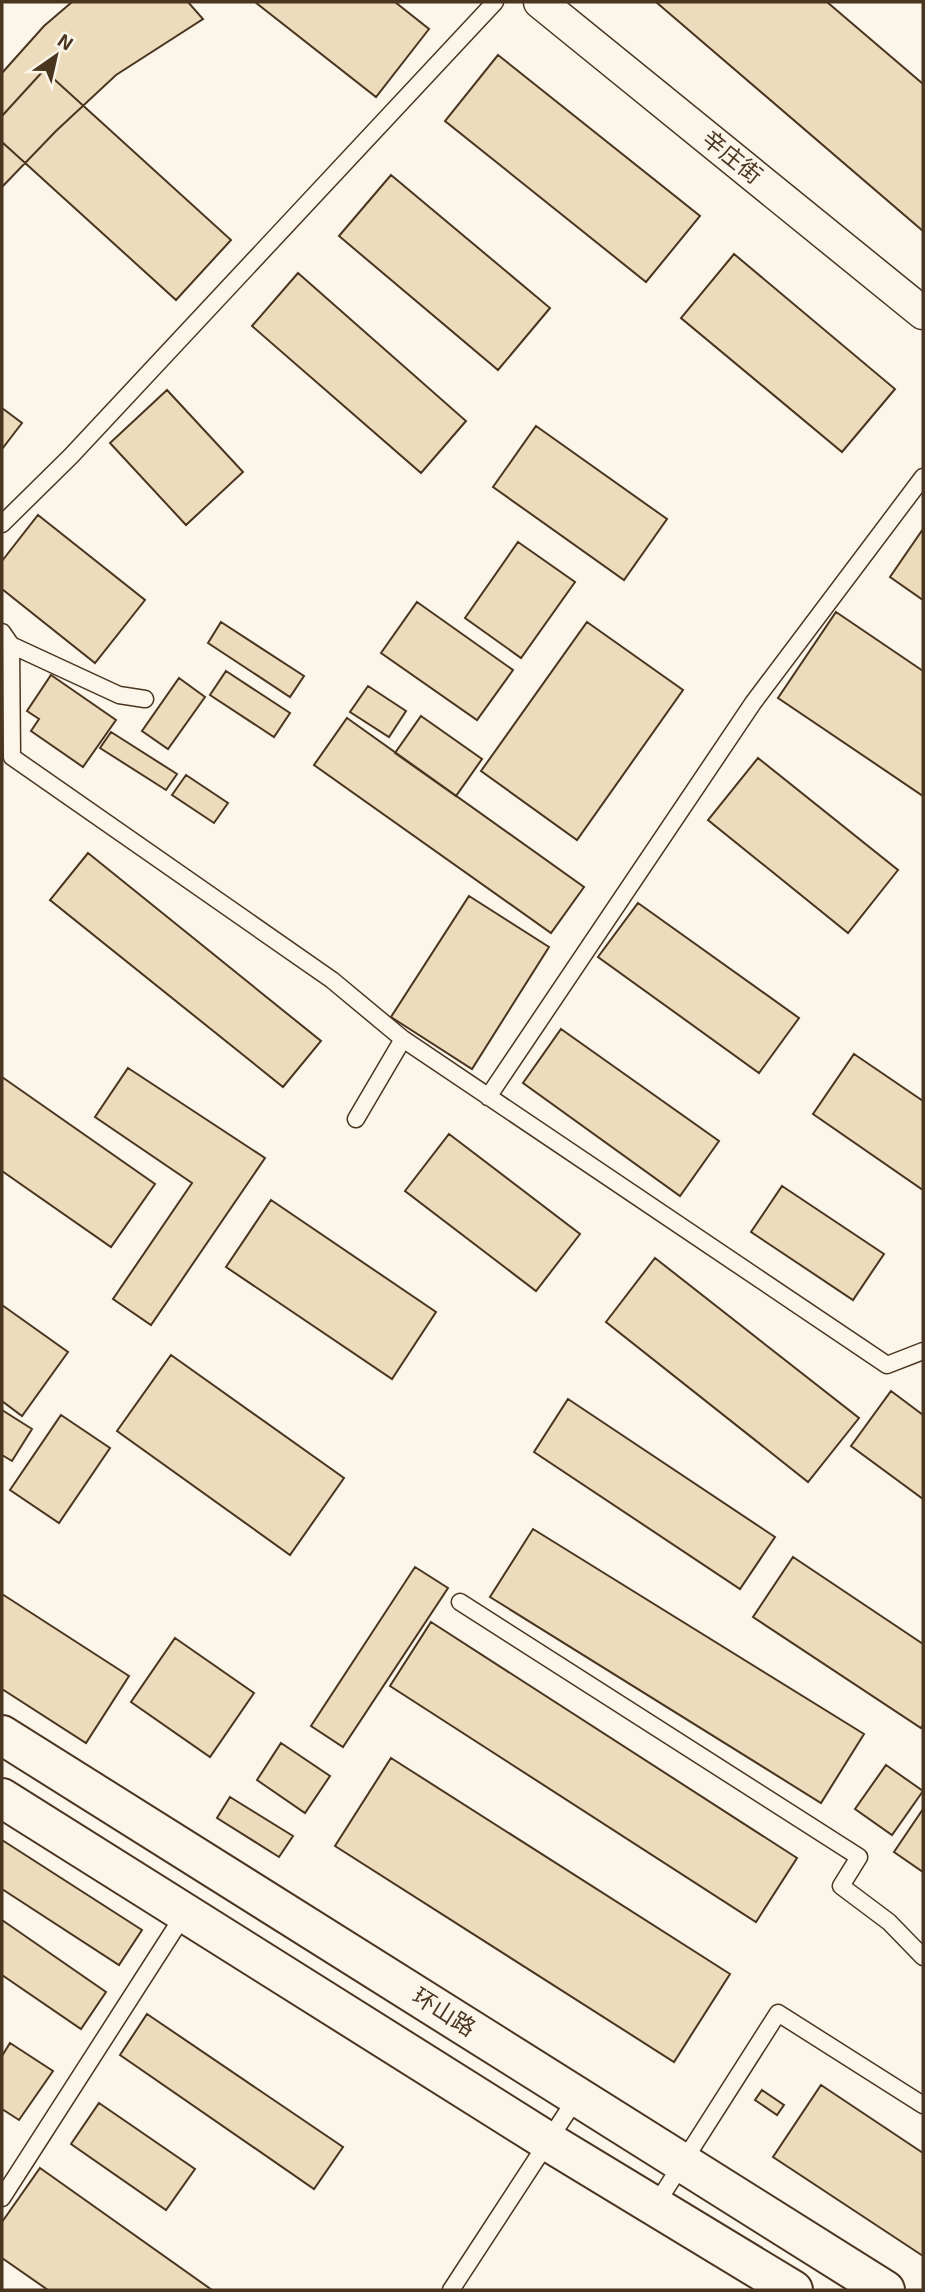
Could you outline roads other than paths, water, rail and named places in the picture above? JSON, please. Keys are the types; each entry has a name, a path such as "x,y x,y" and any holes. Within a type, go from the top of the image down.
{"main road":[{"name":"环山路","path":"2,1735 885,2290"},
{"path":"2,1798 549,2142 793,2290"}],"street":[{"name":"辛庄街","path":"540,2 923,313"}],"lane":[{"path":"2,524 71,456 495,2"},
{"path":"488,1097 752,704 923,477"},
{"path":"145,699 118,695 6,638 12,757 332,979 403,1040 887,1364 923,1350"},
{"path":"356,1119 403,1040"},
{"path":"460,1602 859,1857 841,1886 890,1922 923,1957"},
{"path":"2,2199 185,1913"},
{"path":"655,2206 778,2013 923,2105"},
{"path":"451,2290 578,2097"}]}
